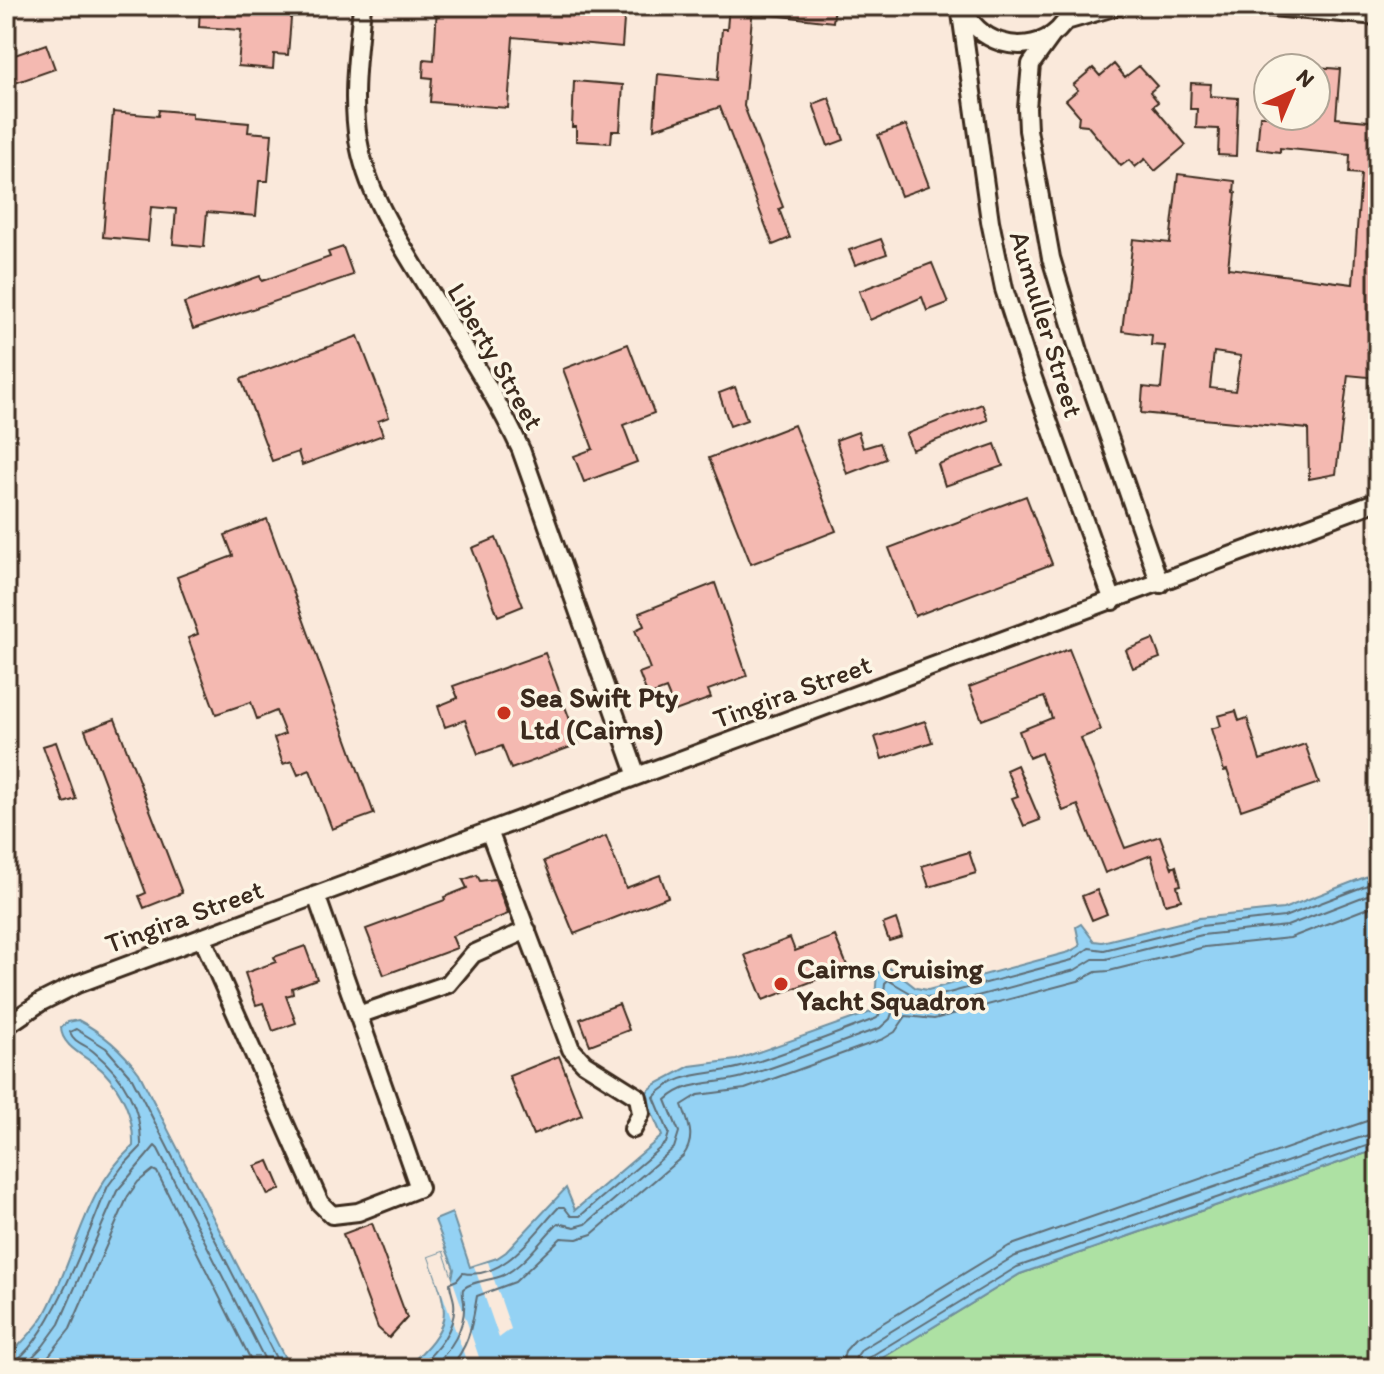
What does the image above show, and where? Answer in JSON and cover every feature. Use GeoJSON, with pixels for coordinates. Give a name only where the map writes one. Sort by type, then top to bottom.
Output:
{"type":"FeatureCollection","features":[{"type":"Feature","properties":{"kind":"street","name":"Liberty Street"},"geometry":{"type":"LineString","coordinates":[[362,6],[355,105],[358,141],[369,179],[400,243],[501,409],[521,450],[637,776]]}},
{"type":"Feature","properties":{"kind":"street"},"geometry":{"type":"LineString","coordinates":[[961,6],[978,30],[995,41],[1015,45],[1034,43],[1052,35]]}},
{"type":"Feature","properties":{"kind":"street","name":"Aumuller Street"},"geometry":{"type":"LineString","coordinates":[[961,6],[992,233],[1004,289],[1113,601]]}},
{"type":"Feature","properties":{"kind":"street"},"geometry":{"type":"LineString","coordinates":[[1070,14],[1117,6]]}},
{"type":"Feature","properties":{"kind":"street"},"geometry":{"type":"LineString","coordinates":[[1257,6],[1378,16]]}},
{"type":"Feature","properties":{"kind":"street","name":"Aumuller Street"},"geometry":{"type":"LineString","coordinates":[[1070,14],[1031,64],[1028,130],[1051,258],[1079,351],[1160,584]]}},
{"type":"Feature","properties":{"kind":"street","name":"Tingira Street"},"geometry":{"type":"LineString","coordinates":[[6,1026],[41,1002],[77,984],[1378,501]]}},
{"type":"Feature","properties":{"kind":"street"},"geometry":{"type":"LineString","coordinates":[[489,831],[571,1049],[584,1063],[638,1097],[641,1113],[633,1129]]}},
{"type":"Feature","properties":{"kind":"street"},"geometry":{"type":"LineString","coordinates":[[202,937],[320,1203],[326,1212],[337,1216],[358,1212],[419,1188],[316,895]]}},
{"type":"Feature","properties":{"kind":"street"},"geometry":{"type":"LineString","coordinates":[[358,1015],[448,984],[473,954],[527,930]]}},
{"type":"Feature","properties":{"kind":"green space"},"geometry":{"type":"Polygon","coordinates":[[[1378,1149],[1378,1368],[866,1368],[1020,1274],[1378,1149]]]}},
{"type":"Feature","properties":{"kind":"water"},"geometry":{"type":"Polygon","coordinates":[[[1378,872],[1378,1149],[1020,1274],[866,1368],[406,1368],[433,1340],[443,1318],[444,1306],[429,1257],[443,1252],[452,1278],[454,1269],[435,1220],[452,1213],[470,1267],[497,1258],[566,1188],[575,1210],[662,1136],[644,1094],[690,1066],[736,1060],[874,1011],[877,973],[890,968],[916,988],[928,990],[1069,952],[1080,946],[1076,927],[1081,924],[1094,941],[1102,942],[1199,918],[1283,909],[1378,872]]]}},
{"type":"Feature","properties":{"kind":"water"},"geometry":{"type":"Polygon","coordinates":[[[78,1020],[112,1043],[139,1073],[290,1368],[6,1368],[6,1360],[43,1317],[102,1184],[133,1146],[129,1116],[116,1088],[103,1071],[71,1046],[62,1034],[61,1027],[78,1020]]]}},
{"type":"Feature","properties":{"kind":"pier"},"geometry":{"type":"Polygon","coordinates":[[[443,1252],[479,1357],[467,1368],[455,1368],[465,1357],[429,1257],[443,1252]]]}},
{"type":"Feature","properties":{"kind":"pier"},"geometry":{"type":"Polygon","coordinates":[[[488,1262],[511,1329],[499,1338],[474,1266],[488,1262]]]}},
{"type":"Feature","properties":{"kind":"building"},"geometry":{"type":"Polygon","coordinates":[[[200,6],[292,6],[288,55],[274,54],[273,69],[238,66],[241,30],[199,27],[200,6]]]}},
{"type":"Feature","properties":{"kind":"building"},"geometry":{"type":"Polygon","coordinates":[[[437,6],[625,6],[622,47],[513,37],[508,108],[430,102],[432,78],[423,77],[424,59],[434,60],[437,6]]]}},
{"type":"Feature","properties":{"kind":"building"},"geometry":{"type":"Polygon","coordinates":[[[729,6],[753,6],[744,106],[783,207],[779,209],[790,238],[773,245],[720,107],[654,129],[658,74],[718,80],[722,29],[727,29],[729,6]]]}},
{"type":"Feature","properties":{"kind":"building"},"geometry":{"type":"Polygon","coordinates":[[[764,6],[835,6],[833,22],[764,14],[764,6]]]}},
{"type":"Feature","properties":{"kind":"building"},"geometry":{"type":"Polygon","coordinates":[[[46,44],[55,69],[15,83],[6,58],[46,44]]]}},
{"type":"Feature","properties":{"kind":"building"},"geometry":{"type":"Polygon","coordinates":[[[1114,64],[1125,77],[1139,66],[1157,86],[1150,92],[1158,102],[1153,106],[1186,145],[1155,171],[1145,159],[1135,167],[1129,160],[1121,166],[1087,125],[1078,124],[1079,115],[1066,100],[1078,90],[1073,85],[1093,68],[1100,76],[1114,64]]]}},
{"type":"Feature","properties":{"kind":"building"},"geometry":{"type":"Polygon","coordinates":[[[1332,68],[1340,69],[1336,118],[1378,122],[1378,378],[1348,375],[1336,474],[1309,479],[1308,429],[1141,413],[1143,387],[1161,389],[1165,346],[1151,345],[1152,335],[1122,331],[1133,239],[1170,243],[1178,174],[1235,181],[1228,268],[1353,284],[1361,174],[1349,173],[1350,155],[1280,148],[1280,152],[1257,149],[1259,132],[1332,132],[1332,68]],[[1214,352],[1210,388],[1235,391],[1241,356],[1214,352]]]}},
{"type":"Feature","properties":{"kind":"building"},"geometry":{"type":"Polygon","coordinates":[[[574,81],[623,85],[620,131],[612,131],[611,143],[576,141],[576,127],[572,127],[574,81]]]}},
{"type":"Feature","properties":{"kind":"building"},"geometry":{"type":"Polygon","coordinates":[[[1191,83],[1211,84],[1210,96],[1238,98],[1236,156],[1218,155],[1219,129],[1196,128],[1197,109],[1190,109],[1191,83]]]}},
{"type":"Feature","properties":{"kind":"building"},"geometry":{"type":"Polygon","coordinates":[[[829,98],[844,140],[828,146],[813,104],[829,98]]]}},
{"type":"Feature","properties":{"kind":"building"},"geometry":{"type":"Polygon","coordinates":[[[159,110],[192,113],[192,118],[249,123],[248,132],[272,134],[268,181],[259,181],[256,216],[207,212],[204,247],[173,244],[176,209],[151,207],[148,241],[103,237],[113,112],[158,116],[159,110]]]}},
{"type":"Feature","properties":{"kind":"building"},"geometry":{"type":"Polygon","coordinates":[[[906,125],[929,186],[901,196],[878,135],[906,125]]]}},
{"type":"Feature","properties":{"kind":"building"},"geometry":{"type":"Polygon","coordinates":[[[881,239],[887,254],[855,265],[849,250],[881,239]]]}},
{"type":"Feature","properties":{"kind":"building"},"geometry":{"type":"Polygon","coordinates":[[[343,247],[353,275],[193,329],[184,303],[260,276],[262,281],[330,257],[328,252],[343,247]]]}},
{"type":"Feature","properties":{"kind":"building"},"geometry":{"type":"Polygon","coordinates":[[[932,263],[948,303],[927,311],[922,297],[870,320],[859,291],[932,263]]]}},
{"type":"Feature","properties":{"kind":"building"},"geometry":{"type":"Polygon","coordinates":[[[358,336],[389,417],[378,421],[383,435],[302,465],[298,452],[272,461],[241,379],[358,336]]]}},
{"type":"Feature","properties":{"kind":"building"},"geometry":{"type":"Polygon","coordinates":[[[628,344],[654,413],[623,425],[637,462],[584,482],[574,456],[593,449],[563,369],[628,344]]]}},
{"type":"Feature","properties":{"kind":"building"},"geometry":{"type":"Polygon","coordinates":[[[735,387],[747,420],[730,426],[719,393],[735,387]]]}},
{"type":"Feature","properties":{"kind":"building"},"geometry":{"type":"Polygon","coordinates":[[[982,404],[988,420],[912,450],[906,434],[982,404]]]}},
{"type":"Feature","properties":{"kind":"building"},"geometry":{"type":"Polygon","coordinates":[[[794,425],[836,531],[751,564],[709,458],[794,425]]]}},
{"type":"Feature","properties":{"kind":"building"},"geometry":{"type":"Polygon","coordinates":[[[858,432],[863,448],[880,443],[886,459],[847,474],[836,440],[858,432]]]}},
{"type":"Feature","properties":{"kind":"building"},"geometry":{"type":"Polygon","coordinates":[[[995,444],[1003,466],[945,486],[938,464],[995,444]]]}},
{"type":"Feature","properties":{"kind":"building"},"geometry":{"type":"Polygon","coordinates":[[[1026,496],[1052,564],[915,616],[889,548],[1026,496]]]}},
{"type":"Feature","properties":{"kind":"building"},"geometry":{"type":"Polygon","coordinates":[[[267,519],[374,814],[332,829],[310,770],[298,775],[292,761],[283,764],[274,738],[285,734],[276,711],[257,719],[251,702],[216,714],[188,638],[198,634],[177,577],[233,556],[225,535],[267,519]]]}},
{"type":"Feature","properties":{"kind":"building"},"geometry":{"type":"Polygon","coordinates":[[[496,538],[523,606],[498,616],[472,548],[496,538]]]}},
{"type":"Feature","properties":{"kind":"building"},"geometry":{"type":"Polygon","coordinates":[[[715,583],[747,676],[708,690],[711,698],[675,711],[666,689],[648,696],[639,673],[650,669],[635,630],[644,626],[639,613],[715,583]]]}},
{"type":"Feature","properties":{"kind":"building"},"geometry":{"type":"Polygon","coordinates":[[[1153,639],[1160,658],[1133,668],[1126,650],[1153,639]]]}},
{"type":"Feature","properties":{"kind":"building"},"geometry":{"type":"Polygon","coordinates":[[[1069,649],[1101,730],[1081,738],[1125,848],[1160,836],[1172,868],[1176,866],[1181,900],[1165,904],[1151,855],[1105,873],[1078,805],[1063,811],[1041,753],[1029,758],[1019,731],[1052,718],[1044,697],[982,720],[969,687],[1069,649]]]}},
{"type":"Feature","properties":{"kind":"building","name":"Sea Swift Pty Ltd (Cairns)"},"geometry":{"type":"Polygon","coordinates":[[[545,653],[579,744],[511,769],[502,746],[478,754],[465,720],[445,727],[438,706],[458,698],[453,686],[545,653]]]}},
{"type":"Feature","properties":{"kind":"building"},"geometry":{"type":"Polygon","coordinates":[[[1236,711],[1239,721],[1247,718],[1260,760],[1305,744],[1319,783],[1241,810],[1211,729],[1221,726],[1218,716],[1236,711]]]}},
{"type":"Feature","properties":{"kind":"building"},"geometry":{"type":"Polygon","coordinates":[[[115,719],[182,893],[144,908],[139,896],[146,893],[85,730],[115,719]]]}},
{"type":"Feature","properties":{"kind":"building"},"geometry":{"type":"Polygon","coordinates":[[[925,721],[932,742],[882,759],[875,737],[925,721]]]}},
{"type":"Feature","properties":{"kind":"building"},"geometry":{"type":"Polygon","coordinates":[[[56,742],[76,799],[64,803],[43,746],[56,742]]]}},
{"type":"Feature","properties":{"kind":"building"},"geometry":{"type":"Polygon","coordinates":[[[1017,765],[1040,820],[1024,826],[1012,798],[1018,796],[1006,770],[1017,765]]]}},
{"type":"Feature","properties":{"kind":"building"},"geometry":{"type":"Polygon","coordinates":[[[606,836],[626,888],[660,875],[668,897],[574,934],[544,861],[606,836]]]}},
{"type":"Feature","properties":{"kind":"building"},"geometry":{"type":"Polygon","coordinates":[[[969,852],[976,873],[929,887],[922,866],[969,852]]]}},
{"type":"Feature","properties":{"kind":"building"},"geometry":{"type":"Polygon","coordinates":[[[477,875],[480,881],[495,879],[508,914],[452,936],[457,948],[384,975],[366,929],[445,900],[444,897],[467,888],[463,880],[477,875]]]}},
{"type":"Feature","properties":{"kind":"building"},"geometry":{"type":"Polygon","coordinates":[[[1097,890],[1107,914],[1092,920],[1082,896],[1097,890]]]}},
{"type":"Feature","properties":{"kind":"building"},"geometry":{"type":"Polygon","coordinates":[[[896,919],[902,937],[889,941],[883,924],[896,919]]]}},
{"type":"Feature","properties":{"kind":"building","name":"Cairns Cruising Yacht Squadron"},"geometry":{"type":"Polygon","coordinates":[[[835,936],[848,968],[763,1000],[745,955],[790,938],[795,951],[835,936]]]}},
{"type":"Feature","properties":{"kind":"building"},"geometry":{"type":"Polygon","coordinates":[[[305,946],[317,979],[292,988],[293,994],[286,996],[296,1023],[273,1031],[263,1003],[256,1005],[245,973],[276,962],[274,957],[305,946]]]}},
{"type":"Feature","properties":{"kind":"building"},"geometry":{"type":"Polygon","coordinates":[[[619,1004],[629,1030],[590,1045],[580,1019],[619,1004]]]}},
{"type":"Feature","properties":{"kind":"building"},"geometry":{"type":"Polygon","coordinates":[[[559,1056],[582,1115],[533,1135],[509,1076],[559,1056]]]}},
{"type":"Feature","properties":{"kind":"building"},"geometry":{"type":"Polygon","coordinates":[[[269,1161],[281,1189],[268,1195],[255,1166],[269,1161]]]}},
{"type":"Feature","properties":{"kind":"building"},"geometry":{"type":"Polygon","coordinates":[[[372,1223],[407,1318],[389,1338],[378,1328],[343,1234],[372,1223]]]}},
{"type":"Feature","properties":{"kind":"place","name":"Sea Swift Pty Ltd (Cairns)"},"geometry":{"type":"Point","coordinates":[504,713]}},
{"type":"Feature","properties":{"kind":"place","name":"Cairns Cruising Yacht Squadron"},"geometry":{"type":"Point","coordinates":[781,984]}}]}
